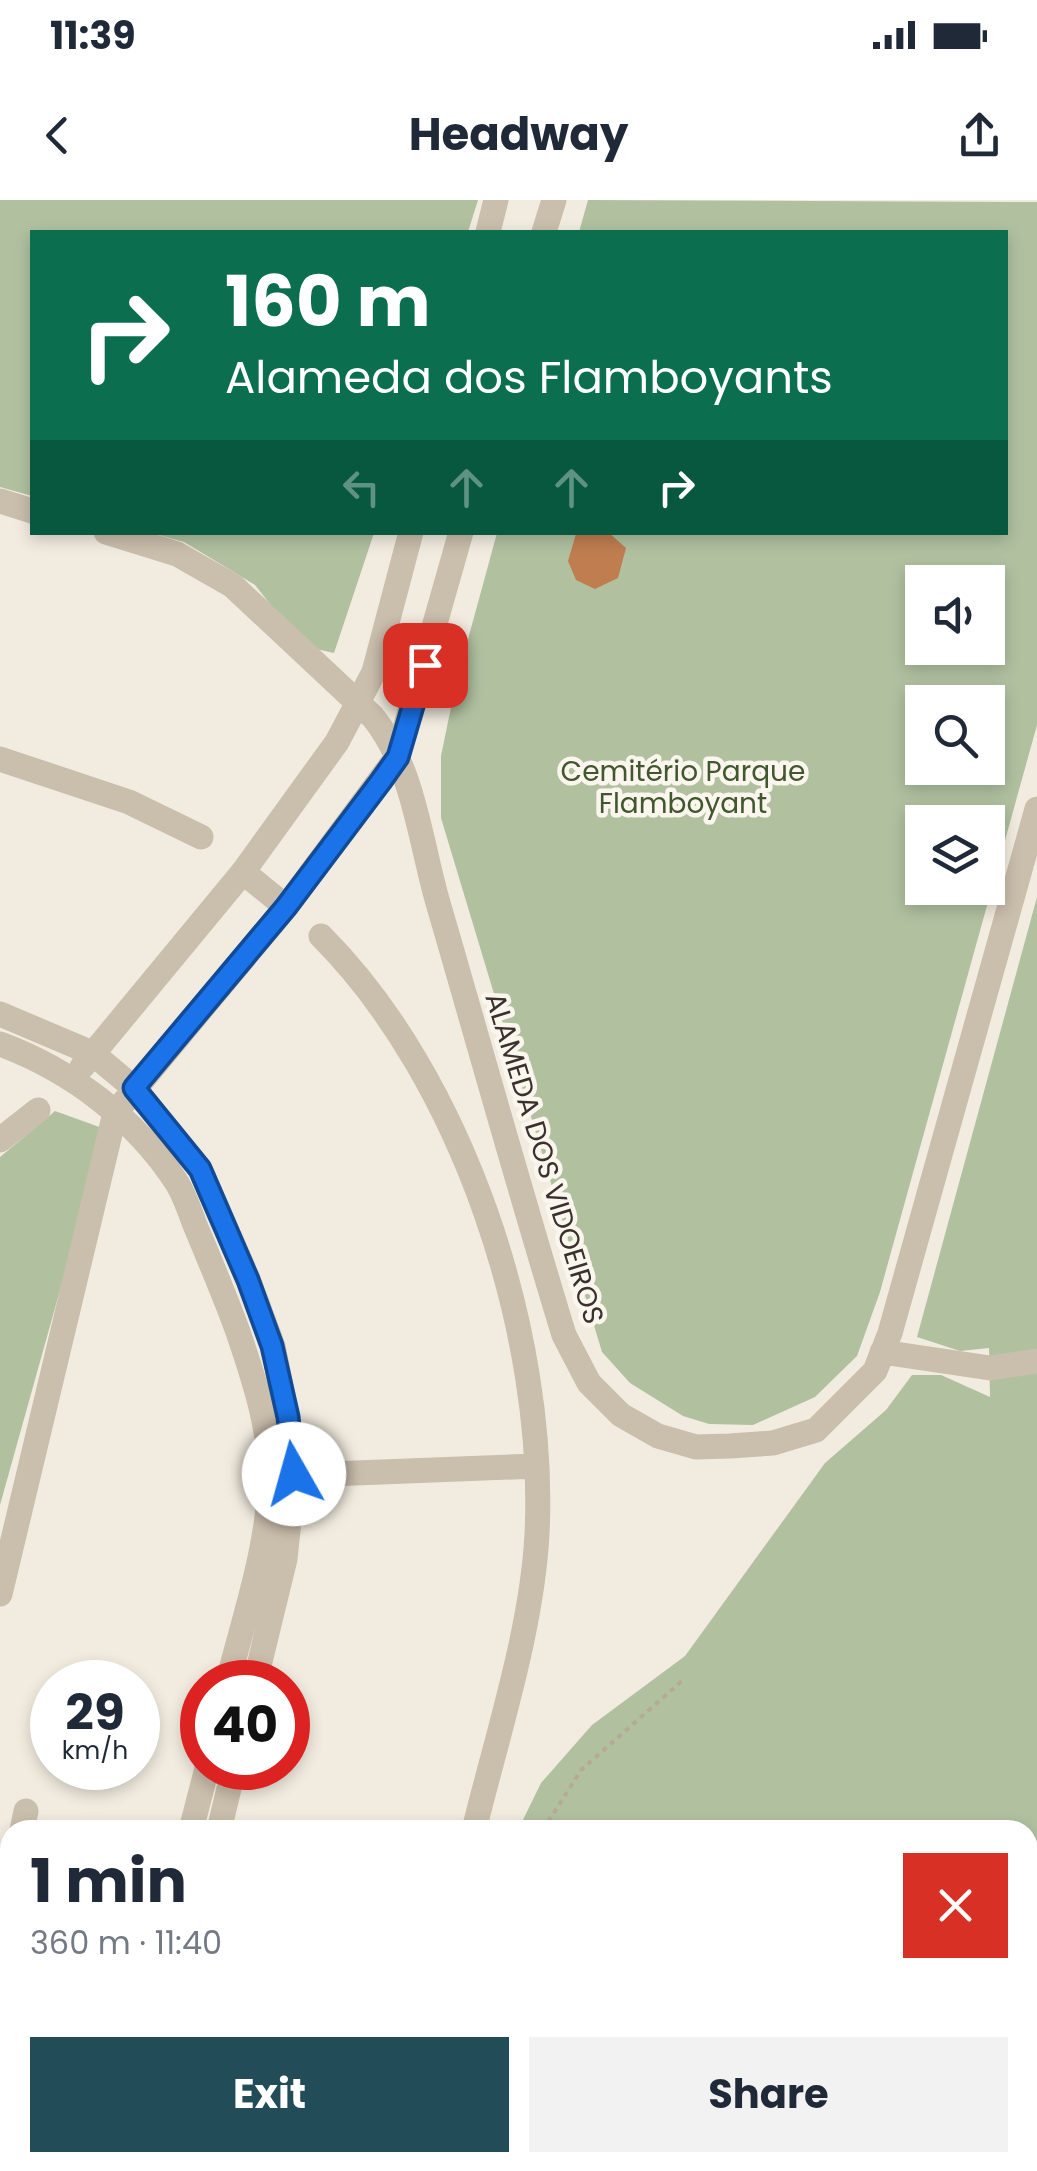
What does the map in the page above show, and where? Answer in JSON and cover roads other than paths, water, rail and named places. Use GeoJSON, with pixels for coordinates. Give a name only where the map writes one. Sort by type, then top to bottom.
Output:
{"type":"FeatureCollection","features":[{"type":"Feature","properties":{"kind":"street"},"geometry":{"type":"LineString","coordinates":[[488,230],[496,200]]}},
{"type":"Feature","properties":{"kind":"street"},"geometry":{"type":"LineString","coordinates":[[545,230],[554,200]]}},
{"type":"Feature","properties":{"kind":"street"},"geometry":{"type":"LineString","coordinates":[[0,501],[30,510]]}},
{"type":"Feature","properties":{"kind":"street"},"geometry":{"type":"LineString","coordinates":[[116,535],[177,554],[232,586],[386,733],[398,757]]}},
{"type":"Feature","properties":{"kind":"street"},"geometry":{"type":"LineString","coordinates":[[74,1079],[242,872],[337,742],[374,672],[410,535]]}},
{"type":"Feature","properties":{"kind":"street"},"geometry":{"type":"LineString","coordinates":[[0,1594],[116,1113],[286,907],[398,757],[460,535]]}},
{"type":"Feature","properties":{"kind":"street","name":"ALAMEDA DOS VIDOEIROS"},"geometry":{"type":"LineString","coordinates":[[398,757],[564,1336],[589,1383],[621,1415],[658,1436],[696,1446],[773,1443],[816,1430],[875,1371],[1037,809]]}},
{"type":"Feature","properties":{"kind":"street"},"geometry":{"type":"LineString","coordinates":[[0,759],[128,802],[201,838]]}},
{"type":"Feature","properties":{"kind":"street"},"geometry":{"type":"LineString","coordinates":[[242,872],[286,907]]}},
{"type":"Feature","properties":{"kind":"street"},"geometry":{"type":"LineString","coordinates":[[320,936],[350,965],[401,1032],[458,1140],[487,1218],[531,1398],[538,1466],[537,1535],[530,1600],[476,1820]]}},
{"type":"Feature","properties":{"kind":"street"},"geometry":{"type":"LineString","coordinates":[[0,1014],[92,1053],[134,1088],[200,1169],[248,1280],[272,1346],[288,1417],[294,1474],[285,1559],[261,1660]]}},
{"type":"Feature","properties":{"kind":"street"},"geometry":{"type":"LineString","coordinates":[[0,1044],[74,1079],[116,1113],[178,1185],[229,1306],[258,1390],[270,1478],[263,1539],[233,1660]]}},
{"type":"Feature","properties":{"kind":"street"},"geometry":{"type":"LineString","coordinates":[[0,1140],[38,1110]]}},
{"type":"Feature","properties":{"kind":"street"},"geometry":{"type":"LineString","coordinates":[[882,1352],[990,1368],[1037,1361]]}},
{"type":"Feature","properties":{"kind":"street"},"geometry":{"type":"LineString","coordinates":[[330,1474],[538,1466]]}},
{"type":"Feature","properties":{"kind":"street"},"geometry":{"type":"LineString","coordinates":[[194,1820],[201,1790]]}},
{"type":"Feature","properties":{"kind":"street"},"geometry":{"type":"LineString","coordinates":[[221,1820],[229,1790]]}},
{"type":"Feature","properties":{"kind":"park label","name":"Cemitério Parque Flamboyant"},"geometry":{"type":"Point","coordinates":[683,787]}}]}
